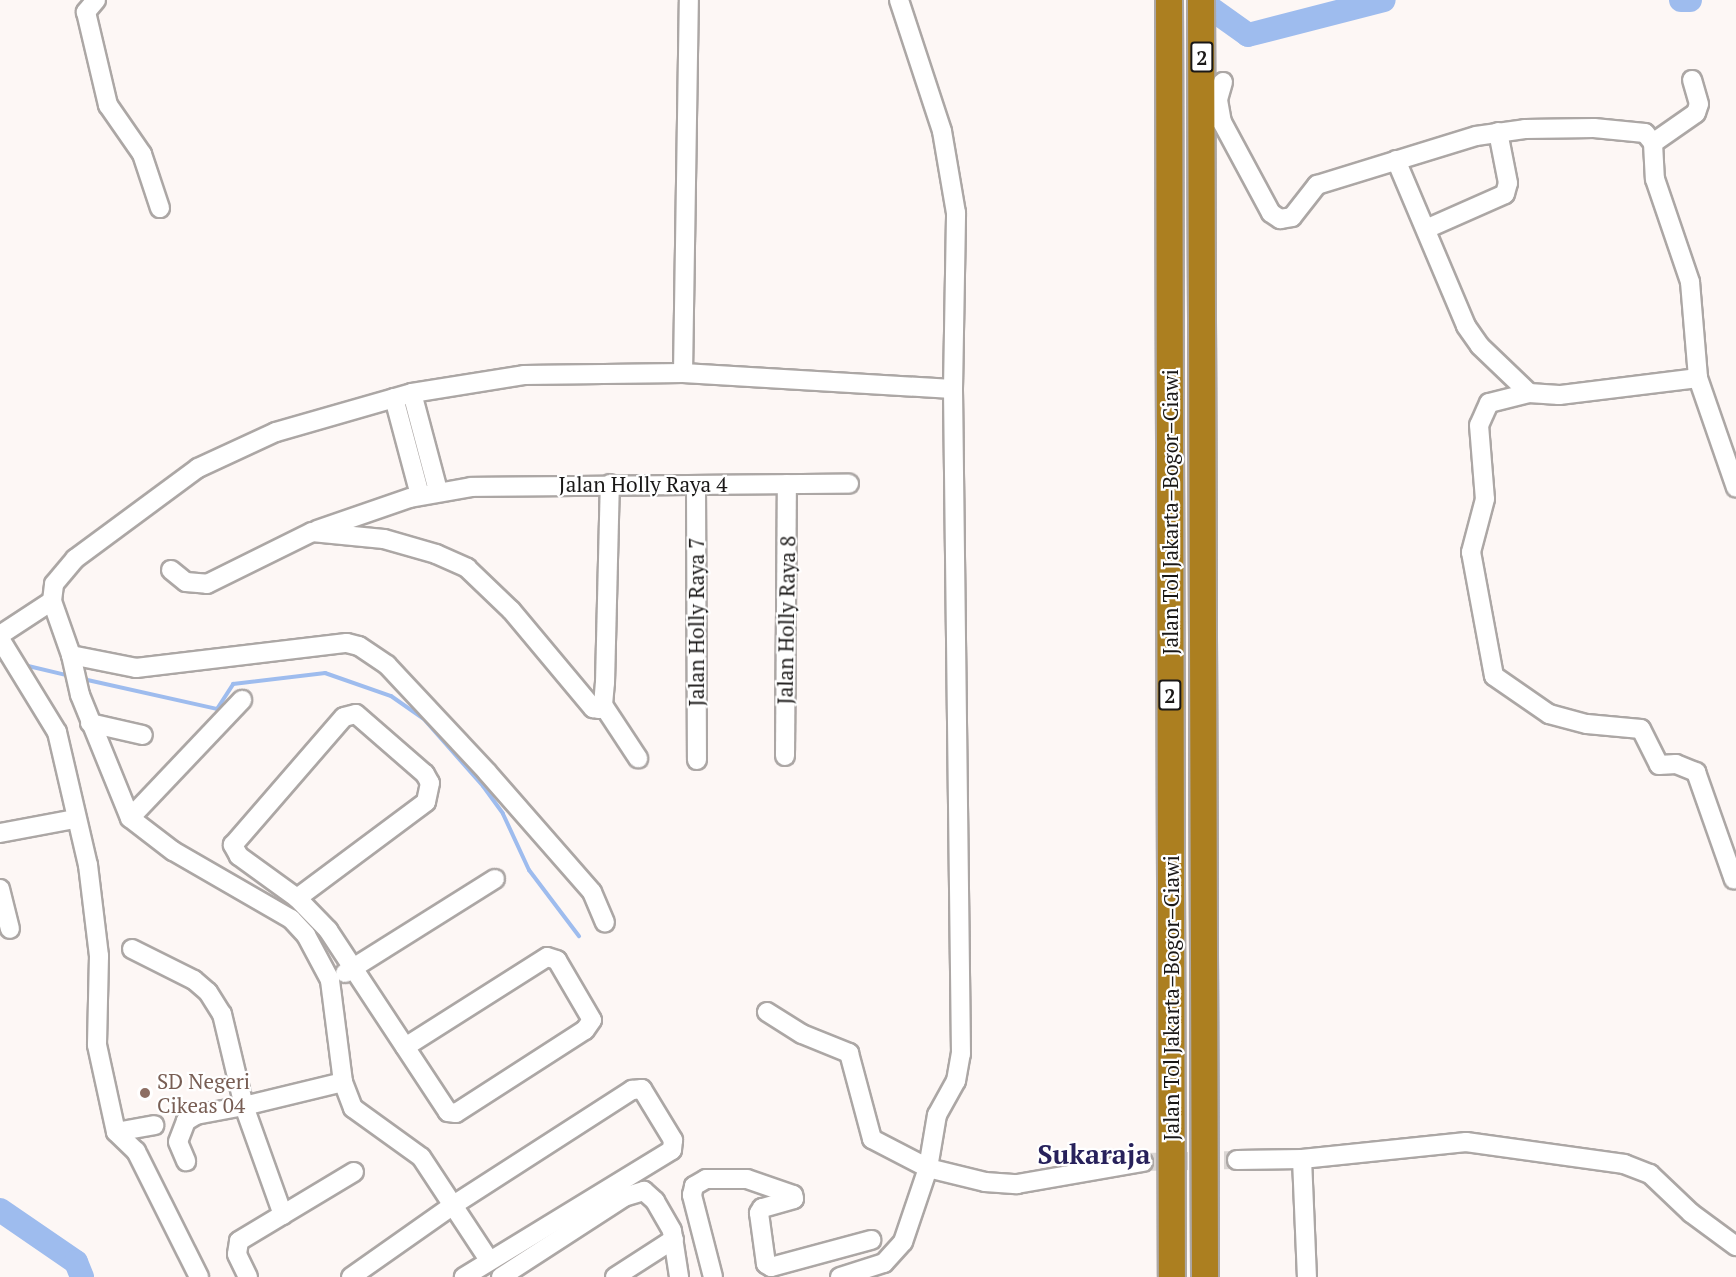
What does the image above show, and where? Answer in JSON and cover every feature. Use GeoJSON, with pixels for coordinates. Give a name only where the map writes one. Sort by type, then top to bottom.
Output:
{"type":"FeatureCollection","features":[{"type":"Feature","properties":{"kind":"highway","name":"Jalan Tol Jakarta–Bogor–Ciawi"},"geometry":{"type":"LineString","coordinates":[[1169,0],[1172,1277]]}},
{"type":"Feature","properties":{"kind":"highway","name":"Jalan Tol Jakarta–Bogor–Ciawi"},"geometry":{"type":"LineString","coordinates":[[1202,0],[1205,1277]]}},
{"type":"Feature","properties":{"kind":"street"},"geometry":{"type":"LineString","coordinates":[[96,0],[86,12],[108,105],[142,154],[160,208]]}},
{"type":"Feature","properties":{"kind":"street"},"geometry":{"type":"LineString","coordinates":[[683,373],[689,0]]}},
{"type":"Feature","properties":{"kind":"street"},"geometry":{"type":"LineString","coordinates":[[840,1277],[872,1269],[895,1255],[903,1242],[928,1168],[937,1115],[956,1081],[961,1054],[953,389],[956,213],[942,130],[899,0]]}},
{"type":"Feature","properties":{"kind":"street"},"geometry":{"type":"LineString","coordinates":[[1653,143],[1696,113],[1699,104],[1692,80]]}},
{"type":"Feature","properties":{"kind":"street"},"geometry":{"type":"LineString","coordinates":[[1223,82],[1218,100],[1222,122],[1271,213],[1280,219],[1292,217],[1317,185],[1498,132],[1626,129],[1645,133],[1653,143],[1655,179],[1690,282],[1698,378],[1726,449],[1736,488]]}},
{"type":"Feature","properties":{"kind":"street"},"geometry":{"type":"LineString","coordinates":[[1425,229],[1505,194],[1508,183],[1498,132]]}},
{"type":"Feature","properties":{"kind":"street"},"geometry":{"type":"LineString","coordinates":[[1396,160],[1466,326],[1480,346],[1529,393]]}},
{"type":"Feature","properties":{"kind":"street"},"geometry":{"type":"LineString","coordinates":[[489,1260],[456,1204],[421,1157],[352,1108],[343,1082],[330,980],[306,935],[291,919],[173,851],[130,818],[80,695],[52,601],[54,584],[75,559],[198,468],[276,432],[403,396],[524,375],[683,373],[953,389]]}},
{"type":"Feature","properties":{"kind":"street"},"geometry":{"type":"LineString","coordinates":[[1698,378],[1559,395],[1529,393],[1489,403],[1479,425],[1485,499],[1471,552],[1494,676],[1549,714],[1587,724],[1641,729],[1659,765],[1676,764],[1696,772],[1734,880]]}},
{"type":"Feature","properties":{"kind":"street"},"geometry":{"type":"LineString","coordinates":[[403,396],[429,493]]}},
{"type":"Feature","properties":{"kind":"street","name":"Jalan Holly Raya 4"},"geometry":{"type":"LineString","coordinates":[[171,570],[186,582],[207,584],[312,532],[429,493],[507,484],[849,484]]}},
{"type":"Feature","properties":{"kind":"street"},"geometry":{"type":"LineString","coordinates":[[610,484],[603,705],[638,758]]}},
{"type":"Feature","properties":{"kind":"street","name":"Jalan Holly Raya 8"},"geometry":{"type":"LineString","coordinates":[[785,756],[788,484]]}},
{"type":"Feature","properties":{"kind":"street","name":"Jalan Holly Raya 7"},"geometry":{"type":"LineString","coordinates":[[696,485],[697,760]]}},
{"type":"Feature","properties":{"kind":"street"},"geometry":{"type":"LineString","coordinates":[[312,532],[384,539],[436,554],[466,568],[511,610],[593,708],[599,709],[603,705]]}},
{"type":"Feature","properties":{"kind":"street"},"geometry":{"type":"LineString","coordinates":[[52,601],[2,640],[21,668],[57,732],[75,819],[88,865],[99,956],[97,1045],[116,1132],[136,1152],[199,1277]]}},
{"type":"Feature","properties":{"kind":"street"},"geometry":{"type":"LineString","coordinates":[[71,662],[136,668],[347,644],[358,646],[387,665],[487,772],[592,892],[605,922]]}},
{"type":"Feature","properties":{"kind":"street"},"geometry":{"type":"LineString","coordinates":[[130,818],[242,699]]}},
{"type":"Feature","properties":{"kind":"street"},"geometry":{"type":"LineString","coordinates":[[297,898],[426,802],[430,783],[425,774],[356,714],[344,717],[233,845],[239,856],[297,898],[328,930],[354,969],[405,1047],[448,1112],[456,1113],[585,1030],[592,1024],[592,1017],[557,960],[547,957],[405,1047]]}},
{"type":"Feature","properties":{"kind":"street"},"geometry":{"type":"LineString","coordinates":[[90,723],[142,735]]}},
{"type":"Feature","properties":{"kind":"street"},"geometry":{"type":"LineString","coordinates":[[0,833],[75,819]]}},
{"type":"Feature","properties":{"kind":"street"},"geometry":{"type":"LineString","coordinates":[[330,980],[354,969],[495,879]]}},
{"type":"Feature","properties":{"kind":"street"},"geometry":{"type":"LineString","coordinates":[[0,889],[10,929]]}},
{"type":"Feature","properties":{"kind":"street"},"geometry":{"type":"LineString","coordinates":[[132,949],[194,980],[216,1001],[222,1014],[244,1106],[283,1215]]}},
{"type":"Feature","properties":{"kind":"street"},"geometry":{"type":"LineString","coordinates":[[767,1012],[802,1034],[849,1053],[854,1058],[872,1139],[928,1168],[985,1182],[1017,1184],[1143,1162]]}},
{"type":"Feature","properties":{"kind":"street"},"geometry":{"type":"LineString","coordinates":[[186,1161],[178,1142],[186,1121],[196,1115],[343,1082]]}},
{"type":"Feature","properties":{"kind":"street"},"geometry":{"type":"LineString","coordinates":[[351,1277],[456,1204],[636,1088],[642,1089],[673,1140],[674,1146],[666,1154],[464,1277]]}},
{"type":"Feature","properties":{"kind":"street"},"geometry":{"type":"LineString","coordinates":[[116,1132],[154,1125]]}},
{"type":"Feature","properties":{"kind":"street"},"geometry":{"type":"LineString","coordinates":[[1237,1160],[1302,1159],[1466,1142],[1624,1164],[1650,1174],[1691,1213],[1736,1246]]}},
{"type":"Feature","properties":{"kind":"street"},"geometry":{"type":"LineString","coordinates":[[1302,1159],[1307,1277]]}},
{"type":"Feature","properties":{"kind":"street"},"geometry":{"type":"LineString","coordinates":[[248,1277],[236,1246],[354,1172]]}},
{"type":"Feature","properties":{"kind":"street"},"geometry":{"type":"LineString","coordinates":[[713,1277],[692,1195],[699,1181],[747,1179],[793,1195],[794,1200],[762,1208]]}},
{"type":"Feature","properties":{"kind":"street"},"geometry":{"type":"LineString","coordinates":[[747,1179],[762,1208],[758,1220],[766,1264],[771,1267],[871,1240]]}},
{"type":"Feature","properties":{"kind":"street"},"geometry":{"type":"LineString","coordinates":[[501,1277],[636,1191],[649,1194],[666,1218],[674,1239],[679,1277]]}},
{"type":"Feature","properties":{"kind":"street"},"geometry":{"type":"LineString","coordinates":[[666,1218],[697,1216]]}},
{"type":"Feature","properties":{"kind":"street"},"geometry":{"type":"LineString","coordinates":[[615,1277],[674,1239]]}},
{"type":"Feature","properties":{"kind":"waterway"},"geometry":{"type":"LineString","coordinates":[[1199,0],[1248,35],[1384,0]]}},
{"type":"Feature","properties":{"kind":"waterway"},"geometry":{"type":"LineString","coordinates":[[1681,0],[1690,0]]}},
{"type":"Feature","properties":{"kind":"waterway"},"geometry":{"type":"LineString","coordinates":[[24,665],[70,676]]}},
{"type":"Feature","properties":{"kind":"waterway"},"geometry":{"type":"LineString","coordinates":[[83,679],[217,709],[233,684],[325,673],[391,696],[423,718],[483,786],[503,814],[529,870],[579,936]]}},
{"type":"Feature","properties":{"kind":"waterway"},"geometry":{"type":"LineString","coordinates":[[0,1210],[76,1262],[82,1277]]}},
{"type":"Feature","properties":{"kind":"tunnel"},"geometry":{"type":"LineString","coordinates":[[1143,1162],[1237,1160]]}},
{"type":"Feature","properties":{"kind":"place","name":"SD Negeri Cikeas 04"},"geometry":{"type":"Point","coordinates":[145,1093]}},
{"type":"Feature","properties":{"kind":"district","name":"Sukaraja"},"geometry":{"type":"Point","coordinates":[1094,1155]}}]}
